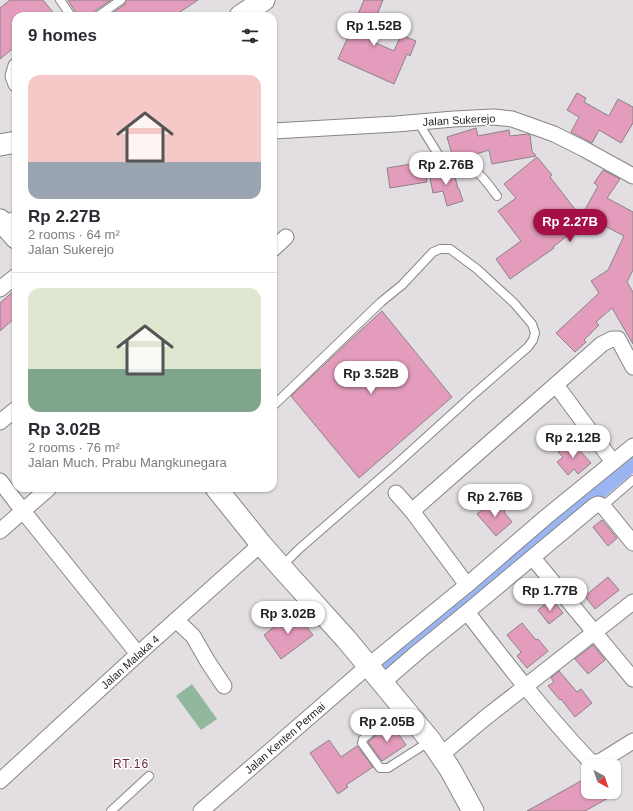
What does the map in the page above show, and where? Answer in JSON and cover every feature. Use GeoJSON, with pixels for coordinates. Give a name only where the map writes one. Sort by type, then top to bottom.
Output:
{"type":"FeatureCollection","features":[{"type":"Feature","properties":{"kind":"main road"},"geometry":{"type":"LineString","coordinates":[[0,145],[12,143]]}},
{"type":"Feature","properties":{"kind":"main road"},"geometry":{"type":"LineString","coordinates":[[6,219],[12,230]]}},
{"type":"Feature","properties":{"kind":"main road"},"geometry":{"type":"LineString","coordinates":[[219,492],[280,567],[346,639],[436,748],[450,768],[473,811]]}},
{"type":"Feature","properties":{"kind":"street","name":"Jalan Sukerejo"},"geometry":{"type":"LineString","coordinates":[[277,131],[494,117],[512,119],[554,134],[633,176]]}},
{"type":"Feature","properties":{"kind":"street"},"geometry":{"type":"LineString","coordinates":[[277,245],[286,237]]}},
{"type":"Feature","properties":{"kind":"street"},"geometry":{"type":"LineString","coordinates":[[0,289],[12,279]]}},
{"type":"Feature","properties":{"kind":"street"},"geometry":{"type":"LineString","coordinates":[[412,512],[602,344],[612,338],[618,340],[633,367]]}},
{"type":"Feature","properties":{"kind":"street"},"geometry":{"type":"LineString","coordinates":[[556,385],[613,462]]}},
{"type":"Feature","properties":{"kind":"street"},"geometry":{"type":"LineString","coordinates":[[0,422],[12,412]]}},
{"type":"Feature","properties":{"kind":"street","name":"Jalan Kenten Permai"},"geometry":{"type":"LineString","coordinates":[[201,811],[368,666],[633,446]]}},
{"type":"Feature","properties":{"kind":"street"},"geometry":{"type":"LineString","coordinates":[[0,481],[138,654]]}},
{"type":"Feature","properties":{"kind":"street"},"geometry":{"type":"LineString","coordinates":[[0,531],[44,492]]}},
{"type":"Feature","properties":{"kind":"street"},"geometry":{"type":"LineString","coordinates":[[396,493],[467,584]]}},
{"type":"Feature","properties":{"kind":"street"},"geometry":{"type":"LineString","coordinates":[[382,683],[594,506],[598,504],[603,506],[633,544]]}},
{"type":"Feature","properties":{"kind":"street","name":"Jalan Malaka 4"},"geometry":{"type":"LineString","coordinates":[[0,781],[138,654],[261,544]]}},
{"type":"Feature","properties":{"kind":"street"},"geometry":{"type":"LineString","coordinates":[[533,558],[633,679]]}},
{"type":"Feature","properties":{"kind":"street"},"geometry":{"type":"LineString","coordinates":[[436,748],[485,718],[633,602]]}},
{"type":"Feature","properties":{"kind":"street"},"geometry":{"type":"LineString","coordinates":[[467,612],[525,687],[563,732],[591,762],[601,761],[633,741]]}},
{"type":"Feature","properties":{"kind":"street"},"geometry":{"type":"LineString","coordinates":[[176,620],[193,636],[224,686]]}},
{"type":"Feature","properties":{"kind":"lane"},"geometry":{"type":"LineString","coordinates":[[60,0],[68,12]]}},
{"type":"Feature","properties":{"kind":"lane"},"geometry":{"type":"LineString","coordinates":[[104,12],[121,0]]}},
{"type":"Feature","properties":{"kind":"lane"},"geometry":{"type":"LineString","coordinates":[[418,122],[444,163],[449,166],[470,168],[475,170],[497,196]]}},
{"type":"Feature","properties":{"kind":"lane"},"geometry":{"type":"LineString","coordinates":[[277,402],[381,302],[402,285],[433,252],[440,249],[450,249],[477,270],[514,303],[532,324],[536,333],[528,347],[280,567]]}},
{"type":"Feature","properties":{"kind":"lane"},"geometry":{"type":"LineString","coordinates":[[603,506],[633,480]]}},
{"type":"Feature","properties":{"kind":"lane"},"geometry":{"type":"LineString","coordinates":[[402,707],[363,738],[362,743],[380,768],[388,768],[436,748]]}},
{"type":"Feature","properties":{"kind":"lane"},"geometry":{"type":"LineString","coordinates":[[111,811],[149,776]]}},
{"type":"Feature","properties":{"kind":"green space"},"geometry":{"type":"Polygon","coordinates":[[[192,684],[217,719],[201,730],[176,696],[192,684]]]}},
{"type":"Feature","properties":{"kind":"building"},"geometry":{"type":"Polygon","coordinates":[[[10,0],[43,0],[53,12],[12,12],[12,49],[0,59],[0,8],[10,0]]]}},
{"type":"Feature","properties":{"kind":"building"},"geometry":{"type":"Polygon","coordinates":[[[68,0],[111,0],[95,12],[76,12],[68,0]]]}},
{"type":"Feature","properties":{"kind":"building"},"geometry":{"type":"Polygon","coordinates":[[[126,0],[198,0],[180,12],[114,12],[124,5],[126,0]]]}},
{"type":"Feature","properties":{"kind":"building"},"geometry":{"type":"Polygon","coordinates":[[[364,0],[383,0],[367,39],[394,51],[401,35],[416,41],[410,56],[407,54],[394,84],[338,59],[364,0]]]}},
{"type":"Feature","properties":{"kind":"building"},"geometry":{"type":"Polygon","coordinates":[[[577,93],[586,98],[584,102],[609,116],[618,99],[633,107],[633,123],[621,143],[599,130],[592,143],[571,132],[579,117],[567,110],[577,93]]]}},
{"type":"Feature","properties":{"kind":"building"},"geometry":{"type":"Polygon","coordinates":[[[476,128],[478,136],[509,130],[510,136],[528,134],[530,135],[532,151],[536,156],[492,164],[489,150],[454,161],[447,137],[476,128]]]}},
{"type":"Feature","properties":{"kind":"building"},"geometry":{"type":"Polygon","coordinates":[[[537,157],[552,175],[550,177],[581,217],[598,186],[594,183],[603,170],[620,179],[607,198],[633,212],[633,270],[627,282],[633,292],[633,344],[612,308],[596,322],[599,325],[584,340],[586,342],[575,352],[556,333],[599,293],[591,281],[608,270],[624,236],[590,218],[553,247],[554,248],[510,279],[496,259],[521,241],[498,211],[516,198],[504,184],[537,157]]]}},
{"type":"Feature","properties":{"kind":"building"},"geometry":{"type":"Polygon","coordinates":[[[424,162],[427,182],[390,188],[387,168],[424,162]]]}},
{"type":"Feature","properties":{"kind":"building"},"geometry":{"type":"Polygon","coordinates":[[[445,170],[454,172],[458,189],[463,201],[447,206],[443,191],[433,193],[429,173],[445,170]]]}},
{"type":"Feature","properties":{"kind":"building"},"geometry":{"type":"Polygon","coordinates":[[[12,292],[12,320],[0,331],[0,303],[12,292]]]}},
{"type":"Feature","properties":{"kind":"building"},"geometry":{"type":"Polygon","coordinates":[[[382,311],[452,397],[359,478],[291,396],[382,311]]]}},
{"type":"Feature","properties":{"kind":"building"},"geometry":{"type":"Polygon","coordinates":[[[571,441],[591,463],[578,474],[574,469],[568,475],[557,462],[563,457],[558,452],[571,441]]]}},
{"type":"Feature","properties":{"kind":"building"},"geometry":{"type":"Polygon","coordinates":[[[497,500],[512,522],[496,536],[477,514],[497,500]]]}},
{"type":"Feature","properties":{"kind":"building"},"geometry":{"type":"Polygon","coordinates":[[[602,520],[617,538],[608,546],[593,527],[602,520]]]}},
{"type":"Feature","properties":{"kind":"building"},"geometry":{"type":"Polygon","coordinates":[[[608,577],[619,590],[595,609],[585,596],[608,577]]]}},
{"type":"Feature","properties":{"kind":"building"},"geometry":{"type":"Polygon","coordinates":[[[552,599],[563,613],[549,624],[538,610],[552,599]]]}},
{"type":"Feature","properties":{"kind":"building"},"geometry":{"type":"Polygon","coordinates":[[[294,611],[313,635],[281,659],[264,635],[294,611]]]}},
{"type":"Feature","properties":{"kind":"building"},"geometry":{"type":"Polygon","coordinates":[[[522,623],[536,640],[538,639],[548,651],[527,668],[517,656],[521,652],[507,635],[522,623]]]}},
{"type":"Feature","properties":{"kind":"building"},"geometry":{"type":"Polygon","coordinates":[[[593,645],[605,660],[588,674],[575,659],[593,645]]]}},
{"type":"Feature","properties":{"kind":"building"},"geometry":{"type":"Polygon","coordinates":[[[559,671],[577,692],[581,689],[592,703],[575,717],[561,699],[560,700],[548,686],[554,682],[551,678],[559,671]]]}},
{"type":"Feature","properties":{"kind":"building"},"geometry":{"type":"Polygon","coordinates":[[[391,723],[406,745],[382,761],[368,742],[391,723]]]}},
{"type":"Feature","properties":{"kind":"building"},"geometry":{"type":"Polygon","coordinates":[[[329,740],[341,757],[357,746],[373,767],[346,785],[348,787],[338,794],[310,753],[329,740]]]}},
{"type":"Feature","properties":{"kind":"building"},"geometry":{"type":"Polygon","coordinates":[[[581,781],[581,799],[606,799],[585,811],[527,811],[581,781]]]}},
{"type":"Feature","properties":{"kind":"waterway"},"geometry":{"type":"LineString","coordinates":[[377,674],[633,458]]}},
{"type":"Feature","properties":{"kind":"district","name":"RT.16"},"geometry":{"type":"Point","coordinates":[131,764]}}]}
